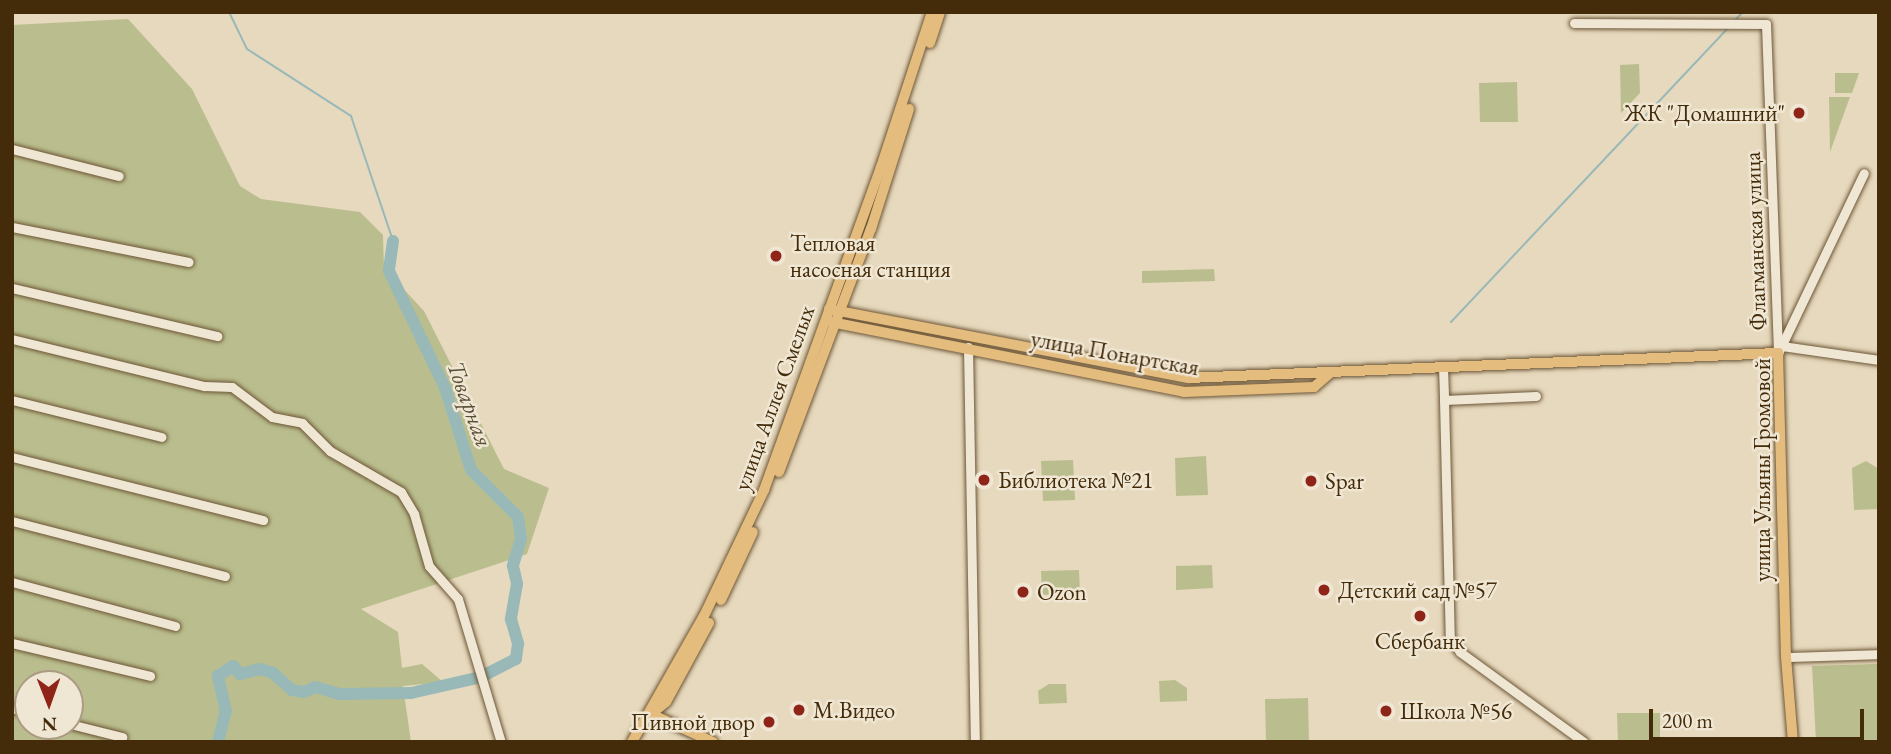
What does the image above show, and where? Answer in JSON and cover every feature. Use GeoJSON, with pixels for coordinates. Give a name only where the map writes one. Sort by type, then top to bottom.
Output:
{"type":"FeatureCollection","features":[{"type":"Feature","properties":{"kind":"main road","name":"улица Аллея Смелых"},"geometry":{"type":"LineString","coordinates":[[632,742],[650,714],[750,522],[835,310],[932,12]]}},
{"type":"Feature","properties":{"kind":"main road"},"geometry":{"type":"LineString","coordinates":[[835,310],[940,12]]}},
{"type":"Feature","properties":{"kind":"main road","name":"улица Понартская"},"geometry":{"type":"LineString","coordinates":[[835,310],[1014,349],[1184,392],[1314,387]]}},
{"type":"Feature","properties":{"kind":"main road","name":"улица Понартская"},"geometry":{"type":"LineString","coordinates":[[830,322],[968,347],[1014,349],[1188,378],[1780,350]]}},
{"type":"Feature","properties":{"kind":"main road","name":"улица Ульяны Громовой"},"geometry":{"type":"LineString","coordinates":[[1780,350],[1786,657],[1793,742]]}},
{"type":"Feature","properties":{"kind":"main road"},"geometry":{"type":"LineString","coordinates":[[1314,373],[1314,387]]}},
{"type":"Feature","properties":{"kind":"main road"},"geometry":{"type":"LineString","coordinates":[[1314,387],[1330,373]]}},
{"type":"Feature","properties":{"kind":"main road"},"geometry":{"type":"LineString","coordinates":[[650,714],[713,742]]}},
{"type":"Feature","properties":{"kind":"street","name":"Флагманская улица"},"geometry":{"type":"LineString","coordinates":[[1574,23],[1670,20],[1720,27],[1766,24],[1780,350]]}},
{"type":"Feature","properties":{"kind":"street"},"geometry":{"type":"LineString","coordinates":[[12,149],[119,176]]}},
{"type":"Feature","properties":{"kind":"street","name":"улица Ульяны Громовой"},"geometry":{"type":"LineString","coordinates":[[1780,350],[1864,173]]}},
{"type":"Feature","properties":{"kind":"street"},"geometry":{"type":"LineString","coordinates":[[12,227],[189,262]]}},
{"type":"Feature","properties":{"kind":"street"},"geometry":{"type":"LineString","coordinates":[[12,288],[217,336]]}},
{"type":"Feature","properties":{"kind":"street"},"geometry":{"type":"LineString","coordinates":[[12,339],[204,386],[232,387],[272,417],[302,423],[330,451],[401,492],[414,514],[429,566],[458,599],[501,742]]}},
{"type":"Feature","properties":{"kind":"street"},"geometry":{"type":"LineString","coordinates":[[968,347],[975,742]]}},
{"type":"Feature","properties":{"kind":"street"},"geometry":{"type":"LineString","coordinates":[[1780,350],[1879,360]]}},
{"type":"Feature","properties":{"kind":"street"},"geometry":{"type":"LineString","coordinates":[[1443,367],[1450,638],[1460,652],[1584,742]]}},
{"type":"Feature","properties":{"kind":"street"},"geometry":{"type":"LineString","coordinates":[[1444,400],[1536,396]]}},
{"type":"Feature","properties":{"kind":"street"},"geometry":{"type":"LineString","coordinates":[[12,400],[161,436]]}},
{"type":"Feature","properties":{"kind":"street"},"geometry":{"type":"LineString","coordinates":[[12,457],[263,520]]}},
{"type":"Feature","properties":{"kind":"street"},"geometry":{"type":"LineString","coordinates":[[12,521],[225,576]]}},
{"type":"Feature","properties":{"kind":"street"},"geometry":{"type":"LineString","coordinates":[[12,582],[175,626]]}},
{"type":"Feature","properties":{"kind":"street"},"geometry":{"type":"LineString","coordinates":[[12,643],[150,676]]}},
{"type":"Feature","properties":{"kind":"street"},"geometry":{"type":"LineString","coordinates":[[1786,657],[1879,654]]}},
{"type":"Feature","properties":{"kind":"street"},"geometry":{"type":"LineString","coordinates":[[84,728],[122,737]]}},
{"type":"Feature","properties":{"kind":"green space"},"geometry":{"type":"Polygon","coordinates":[[[128,19],[192,89],[240,186],[261,199],[360,212],[383,235],[384,268],[424,311],[504,469],[549,488],[527,554],[361,609],[398,632],[402,668],[422,664],[443,682],[403,686],[411,742],[12,742],[12,25],[128,19]]]}},
{"type":"Feature","properties":{"kind":"green space"},"geometry":{"type":"Polygon","coordinates":[[[1639,64],[1640,93],[1621,113],[1620,65],[1639,64]]]}},
{"type":"Feature","properties":{"kind":"green space"},"geometry":{"type":"Polygon","coordinates":[[[1835,73],[1859,73],[1852,93],[1835,93],[1835,73]]]}},
{"type":"Feature","properties":{"kind":"green space"},"geometry":{"type":"Polygon","coordinates":[[[1517,82],[1518,122],[1480,122],[1479,83],[1517,82]]]}},
{"type":"Feature","properties":{"kind":"green space"},"geometry":{"type":"Polygon","coordinates":[[[1829,97],[1850,97],[1830,152],[1829,97]]]}},
{"type":"Feature","properties":{"kind":"green space"},"geometry":{"type":"Polygon","coordinates":[[[1214,269],[1215,281],[1142,283],[1142,271],[1214,269]]]}},
{"type":"Feature","properties":{"kind":"green space"},"geometry":{"type":"Polygon","coordinates":[[[1206,456],[1208,495],[1176,496],[1175,458],[1206,456]]]}},
{"type":"Feature","properties":{"kind":"green space"},"geometry":{"type":"Polygon","coordinates":[[[1073,460],[1075,500],[1043,501],[1041,461],[1073,460]]]}},
{"type":"Feature","properties":{"kind":"green space"},"geometry":{"type":"Polygon","coordinates":[[[1866,461],[1879,469],[1879,509],[1854,510],[1852,468],[1866,461]]]}},
{"type":"Feature","properties":{"kind":"green space"},"geometry":{"type":"Polygon","coordinates":[[[1212,565],[1213,588],[1176,590],[1176,566],[1212,565]]]}},
{"type":"Feature","properties":{"kind":"green space"},"geometry":{"type":"Polygon","coordinates":[[[1079,570],[1080,593],[1042,595],[1041,571],[1079,570]]]}},
{"type":"Feature","properties":{"kind":"green space"},"geometry":{"type":"Polygon","coordinates":[[[1879,664],[1879,742],[1816,742],[1812,666],[1879,664]]]}},
{"type":"Feature","properties":{"kind":"green space"},"geometry":{"type":"Polygon","coordinates":[[[1175,680],[1187,688],[1187,701],[1160,702],[1159,681],[1175,680]]]}},
{"type":"Feature","properties":{"kind":"green space"},"geometry":{"type":"Polygon","coordinates":[[[1049,684],[1066,684],[1067,703],[1039,704],[1038,691],[1049,684]]]}},
{"type":"Feature","properties":{"kind":"green space"},"geometry":{"type":"Polygon","coordinates":[[[1308,698],[1309,742],[1266,742],[1265,699],[1308,698]]]}},
{"type":"Feature","properties":{"kind":"green space"},"geometry":{"type":"Polygon","coordinates":[[[1617,713],[1660,713],[1660,742],[1618,742],[1617,713]]]}},
{"type":"Feature","properties":{"kind":"waterway"},"geometry":{"type":"LineString","coordinates":[[229,12],[247,49],[351,116],[393,241]]}},
{"type":"Feature","properties":{"kind":"waterway"},"geometry":{"type":"LineString","coordinates":[[1736,19],[1743,12]]}},
{"type":"Feature","properties":{"kind":"waterway"},"geometry":{"type":"LineString","coordinates":[[1451,322],[1728,28]]}},
{"type":"Feature","properties":{"kind":"waterway","name":"Товарная"},"geometry":{"type":"LineString","coordinates":[[393,241],[389,271],[445,388],[471,470],[518,517],[521,539],[513,566],[517,584],[511,619],[518,644],[516,659],[486,674]]}},
{"type":"Feature","properties":{"kind":"waterway","name":"Товарная"},"geometry":{"type":"LineString","coordinates":[[218,742],[226,711],[218,676],[233,666],[240,674],[260,669],[273,673],[292,690],[304,692],[315,687],[340,694],[411,693],[477,678]]}},
{"type":"Feature","properties":{"kind":"place","name":"ЖК \"Домашний\""},"geometry":{"type":"Point","coordinates":[1799,113]}},
{"type":"Feature","properties":{"kind":"place","name":"Тепловая насосная станция"},"geometry":{"type":"Point","coordinates":[776,256]}},
{"type":"Feature","properties":{"kind":"place","name":"Библиотека №21"},"geometry":{"type":"Point","coordinates":[984,480]}},
{"type":"Feature","properties":{"kind":"place","name":"Spar"},"geometry":{"type":"Point","coordinates":[1311,481]}},
{"type":"Feature","properties":{"kind":"place","name":"Детский сад №57"},"geometry":{"type":"Point","coordinates":[1324,590]}},
{"type":"Feature","properties":{"kind":"place","name":"Ozon"},"geometry":{"type":"Point","coordinates":[1023,592]}},
{"type":"Feature","properties":{"kind":"place","name":"Сбербанк"},"geometry":{"type":"Point","coordinates":[1420,616]}},
{"type":"Feature","properties":{"kind":"place","name":"M.Видео"},"geometry":{"type":"Point","coordinates":[799,710]}},
{"type":"Feature","properties":{"kind":"place","name":"Школа №56"},"geometry":{"type":"Point","coordinates":[1386,711]}},
{"type":"Feature","properties":{"kind":"place","name":"Пивной двор"},"geometry":{"type":"Point","coordinates":[769,722]}}]}
